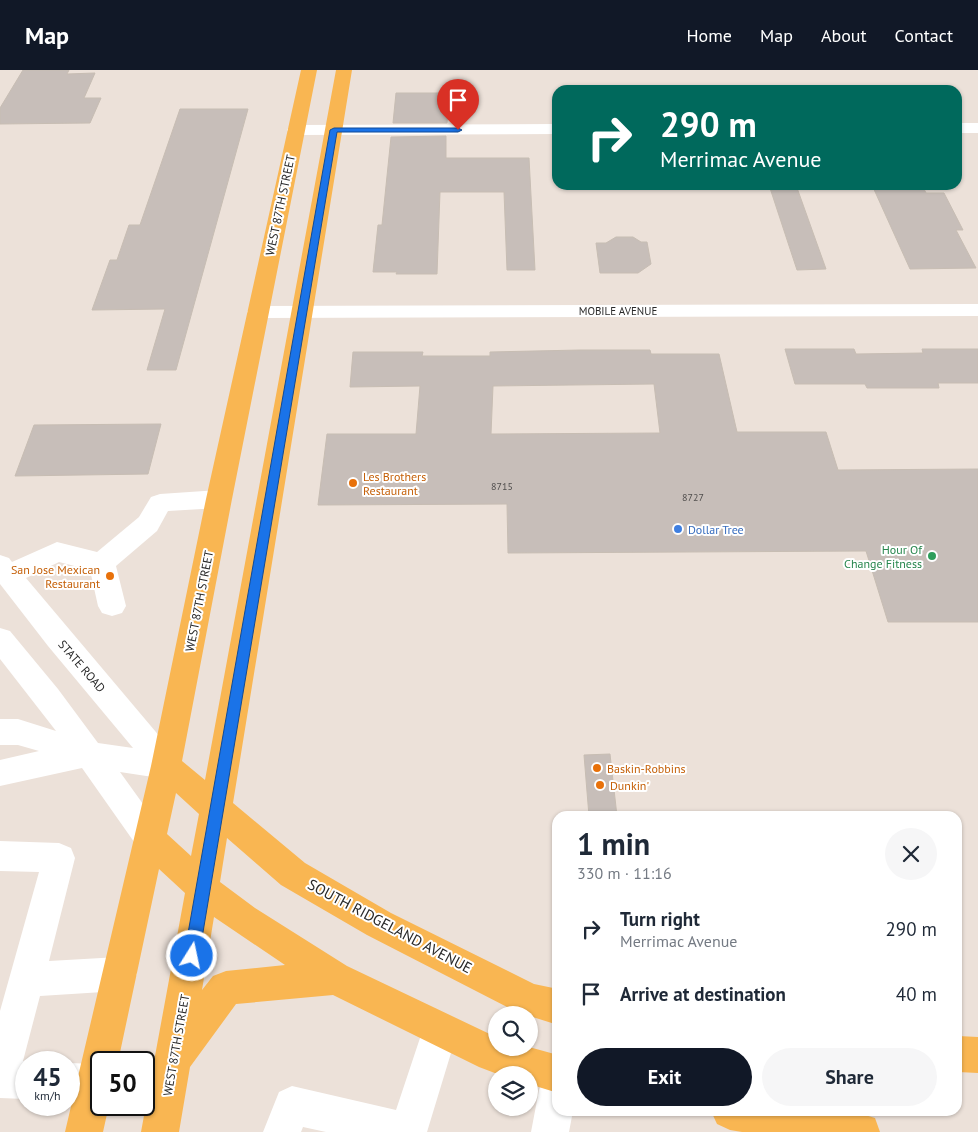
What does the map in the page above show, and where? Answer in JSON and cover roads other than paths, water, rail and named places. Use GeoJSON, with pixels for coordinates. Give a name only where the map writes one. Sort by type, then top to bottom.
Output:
{"type":"FeatureCollection","features":[{"type":"Feature","properties":{"kind":"main road","name":"WEST 87TH STREET"},"geometry":{"type":"LineString","coordinates":[[84,1132],[82,1082],[119,974],[150,839],[309,70]]}},
{"type":"Feature","properties":{"kind":"main road","name":"WEST 87TH STREET"},"geometry":{"type":"LineString","coordinates":[[160,1132],[344,70]]}},
{"type":"Feature","properties":{"kind":"main road","name":"SOUTH RIDGELAND AVENUE"},"geometry":{"type":"LineString","coordinates":[[166,766],[293,874],[370,919],[530,1000],[552,1006]]}},
{"type":"Feature","properties":{"kind":"main road"},"geometry":{"type":"LineString","coordinates":[[150,839],[203,889],[243,919],[335,978],[492,1054],[552,1072]]}},
{"type":"Feature","properties":{"kind":"main road"},"geometry":{"type":"LineString","coordinates":[[174,1057],[226,988],[335,978]]}},
{"type":"Feature","properties":{"kind":"main road"},"geometry":{"type":"LineString","coordinates":[[962,1054],[978,1055]]}},
{"type":"Feature","properties":{"kind":"main road"},"geometry":{"type":"LineString","coordinates":[[761,1116],[862,1132]]}},
{"type":"Feature","properties":{"kind":"street"},"geometry":{"type":"LineString","coordinates":[[962,128],[978,128]]}},
{"type":"Feature","properties":{"kind":"street"},"geometry":{"type":"LineString","coordinates":[[296,130],[552,130]]}},
{"type":"Feature","properties":{"kind":"street","name":"MOBILE AVENUE"},"geometry":{"type":"LineString","coordinates":[[258,312],[978,310]]}},
{"type":"Feature","properties":{"kind":"street"},"geometry":{"type":"LineString","coordinates":[[102,563],[148,524],[160,503],[219,499]]}},
{"type":"Feature","properties":{"kind":"street"},"geometry":{"type":"LineString","coordinates":[[5,570],[57,552],[102,563]]}},
{"type":"Feature","properties":{"kind":"street"},"geometry":{"type":"LineString","coordinates":[[102,563],[112,606]]}},
{"type":"Feature","properties":{"kind":"street","name":"STATE ROAD"},"geometry":{"type":"LineString","coordinates":[[5,570],[58,638],[93,677],[166,766]]}},
{"type":"Feature","properties":{"kind":"street"},"geometry":{"type":"LineString","coordinates":[[0,639],[48,698],[150,839]]}},
{"type":"Feature","properties":{"kind":"street"},"geometry":{"type":"LineString","coordinates":[[0,732],[18,732],[88,754],[166,766]]}},
{"type":"Feature","properties":{"kind":"street"},"geometry":{"type":"LineString","coordinates":[[0,773],[88,754]]}},
{"type":"Feature","properties":{"kind":"street"},"geometry":{"type":"LineString","coordinates":[[0,856],[58,858],[0,1078],[15,1079]]}},
{"type":"Feature","properties":{"kind":"street"},"geometry":{"type":"LineString","coordinates":[[26,980],[119,974]]}},
{"type":"Feature","properties":{"kind":"street"},"geometry":{"type":"LineString","coordinates":[[282,1132],[292,1105],[408,1132],[440,1030]]}},
{"type":"Feature","properties":{"kind":"street"},"geometry":{"type":"LineString","coordinates":[[550,1132],[553,1116]]}},
{"type":"Feature","properties":{"kind":"place","name":"Les Brothers Restaurant"},"geometry":{"type":"Point","coordinates":[353,483]}},
{"type":"Feature","properties":{"kind":"place","name":"Dollar Tree"},"geometry":{"type":"Point","coordinates":[678,529]}},
{"type":"Feature","properties":{"kind":"place","name":"Hour Of Change Fitness"},"geometry":{"type":"Point","coordinates":[932,556]}},
{"type":"Feature","properties":{"kind":"place","name":"San Jose Mexican Restaurant"},"geometry":{"type":"Point","coordinates":[110,576]}},
{"type":"Feature","properties":{"kind":"place","name":"Baskin-Robbins"},"geometry":{"type":"Point","coordinates":[597,768]}},
{"type":"Feature","properties":{"kind":"place","name":"Dunkin'"},"geometry":{"type":"Point","coordinates":[600,785]}}]}
